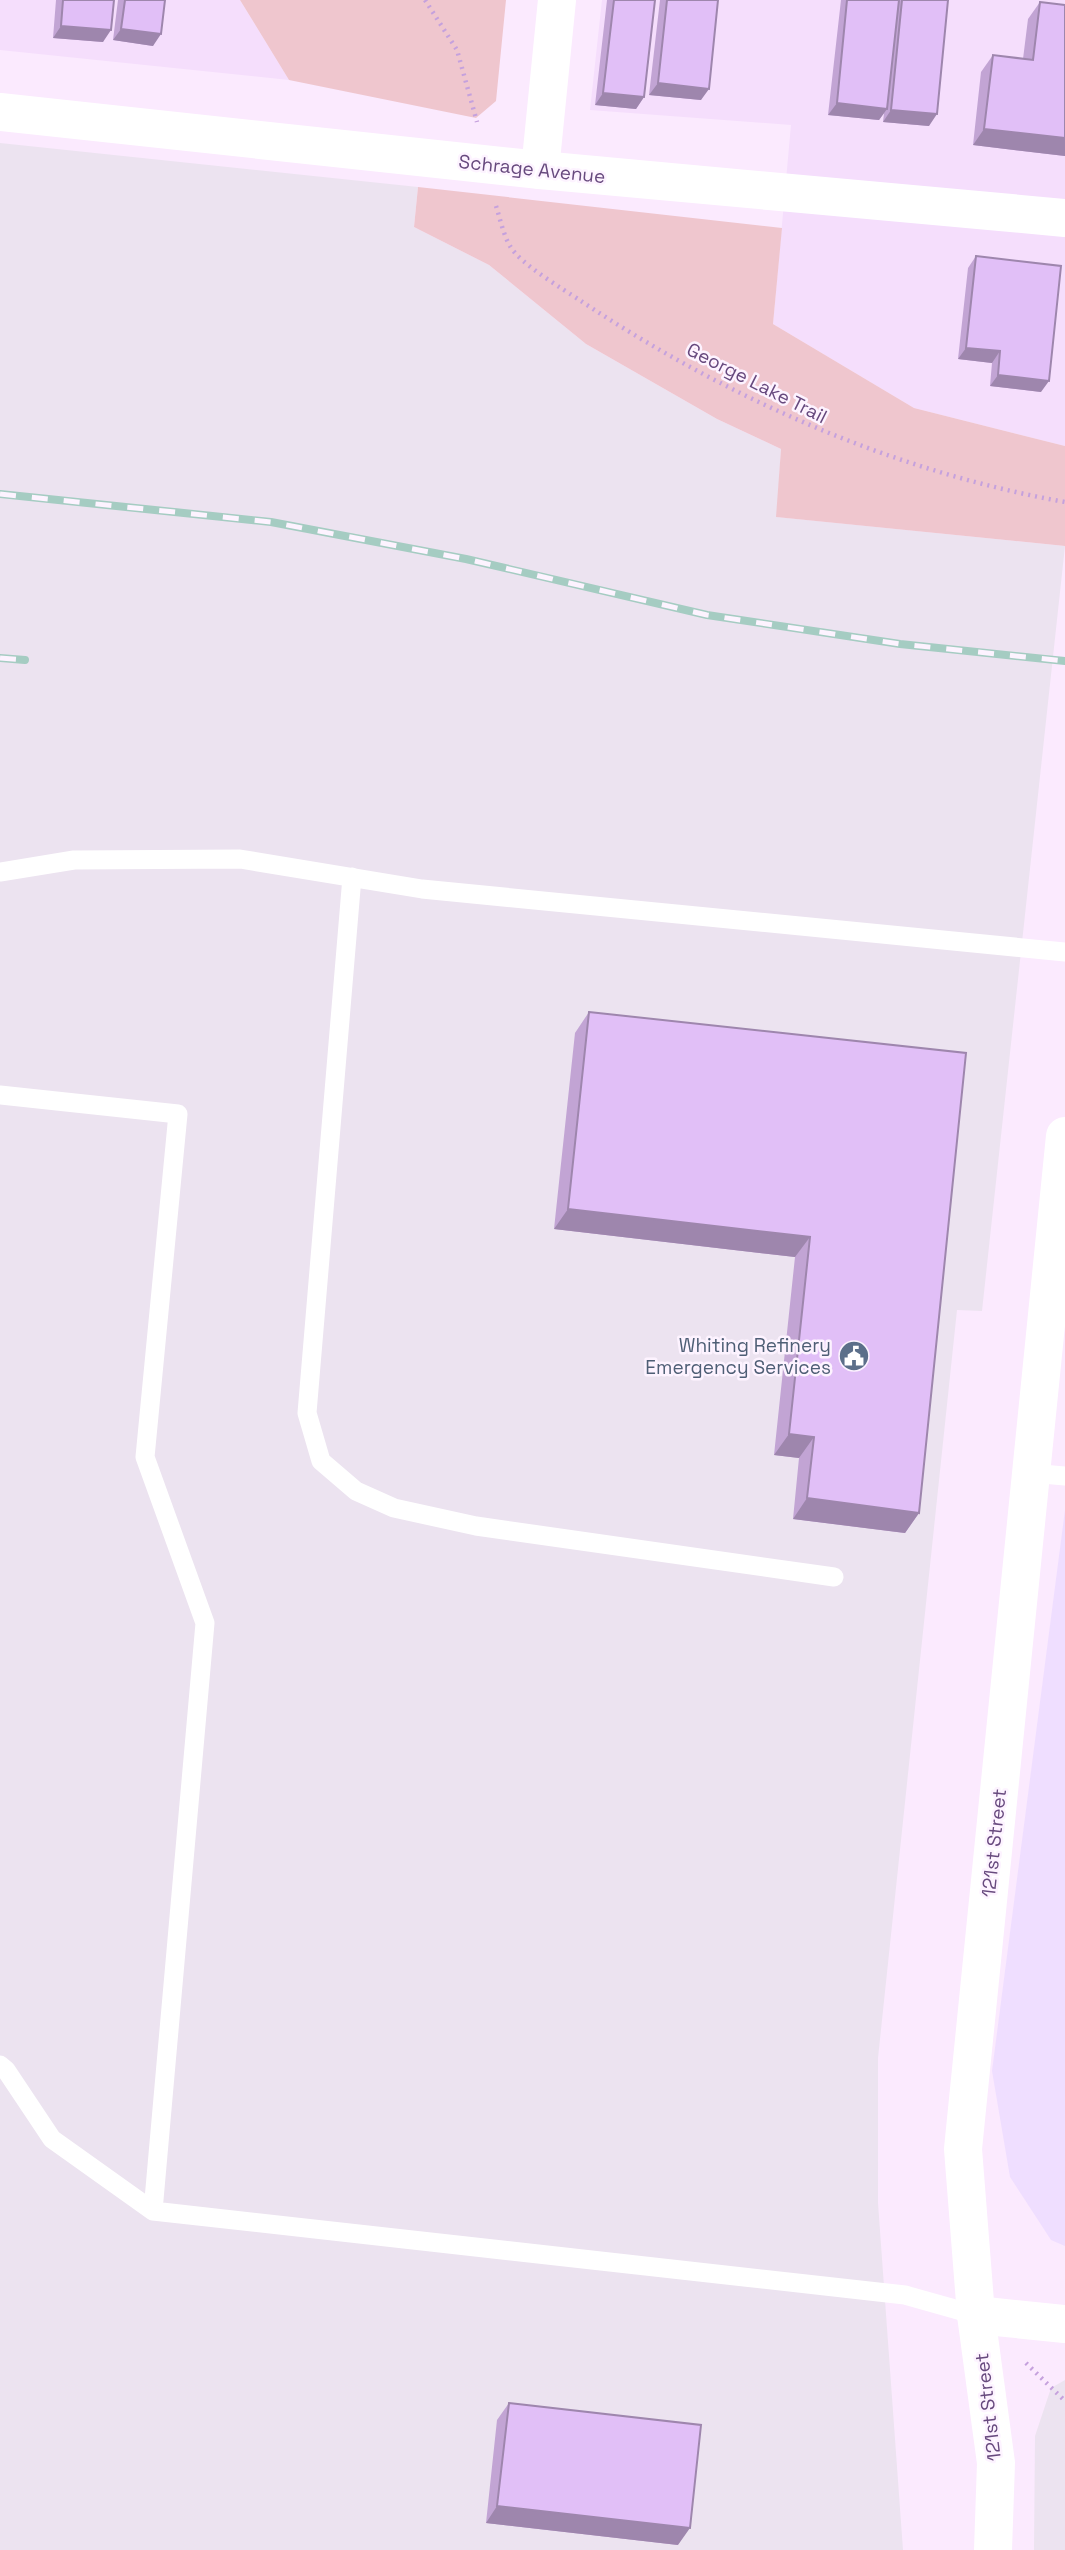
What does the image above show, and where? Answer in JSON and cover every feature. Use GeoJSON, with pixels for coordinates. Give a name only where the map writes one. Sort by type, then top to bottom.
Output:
{"type":"FeatureCollection","features":[{"type":"Feature","properties":{"kind":"street"},"geometry":{"type":"LineString","coordinates":[[540,170],[557,0]]}},
{"type":"Feature","properties":{"kind":"street","name":"Schrage Avenue"},"geometry":{"type":"LineString","coordinates":[[0,112],[540,170],[1065,218]]}},
{"type":"Feature","properties":{"kind":"street","name":"121st Street"},"geometry":{"type":"LineString","coordinates":[[993,2550],[996,2463],[976,2315],[963,2149],[1048,1474],[1065,1136]]}},
{"type":"Feature","properties":{"kind":"street"},"geometry":{"type":"LineString","coordinates":[[976,2315],[1065,2324]]}},
{"type":"Feature","properties":{"kind":"lane"},"geometry":{"type":"LineString","coordinates":[[0,872],[74,860],[240,859],[422,889],[1065,952]]}},
{"type":"Feature","properties":{"kind":"lane"},"geometry":{"type":"LineString","coordinates":[[352,877],[307,1413],[321,1461],[356,1491],[394,1508],[476,1526],[834,1577]]}},
{"type":"Feature","properties":{"kind":"lane"},"geometry":{"type":"LineString","coordinates":[[0,1095],[178,1114],[145,1457],[205,1623],[153,2211]]}},
{"type":"Feature","properties":{"kind":"lane"},"geometry":{"type":"LineString","coordinates":[[0,2065],[52,2140],[153,2211],[905,2295],[976,2315]]}},
{"type":"Feature","properties":{"kind":"path"},"geometry":{"type":"LineString","coordinates":[[425,0],[457,50],[476,118]]}},
{"type":"Feature","properties":{"kind":"path","name":"George Lake Trail"},"geometry":{"type":"LineString","coordinates":[[494,200],[510,247],[527,262],[624,330],[721,382],[830,435],[930,470],[1065,502]]}},
{"type":"Feature","properties":{"kind":"shaded area"},"geometry":{"type":"Polygon","coordinates":[[[0,0],[240,0],[289,80],[0,50],[0,0]]]}},
{"type":"Feature","properties":{"kind":"shaded area"},"geometry":{"type":"Polygon","coordinates":[[[240,0],[506,0],[496,101],[476,118],[289,80],[240,0]]]}},
{"type":"Feature","properties":{"kind":"shaded area"},"geometry":{"type":"Polygon","coordinates":[[[602,0],[1065,0],[1065,446],[914,408],[773,324],[791,125],[590,110],[602,0]]]}},
{"type":"Feature","properties":{"kind":"shaded area"},"geometry":{"type":"Polygon","coordinates":[[[0,143],[418,187],[414,227],[489,265],[586,344],[717,419],[781,449],[777,517],[1065,546],[982,1311],[957,1310],[878,2058],[878,2203],[903,2550],[0,2550],[0,143]]]}},
{"type":"Feature","properties":{"kind":"shaded area"},"geometry":{"type":"Polygon","coordinates":[[[418,187],[782,228],[773,324],[914,408],[1065,446],[1065,546],[776,517],[781,449],[717,419],[586,344],[489,265],[414,227],[418,187]]]}},
{"type":"Feature","properties":{"kind":"shaded area"},"geometry":{"type":"Polygon","coordinates":[[[1065,1510],[1065,2246],[1051,2240],[1010,2177],[992,2071],[1065,1510]]]}},
{"type":"Feature","properties":{"kind":"shaded area"},"geometry":{"type":"Polygon","coordinates":[[[1065,2380],[1065,2550],[1034,2550],[1035,2436],[1051,2388],[1065,2380]]]}},
{"type":"Feature","properties":{"kind":"building"},"geometry":{"type":"Polygon","coordinates":[[[63,0],[114,0],[111,30],[61,26],[63,0]]]}},
{"type":"Feature","properties":{"kind":"building"},"geometry":{"type":"Polygon","coordinates":[[[125,0],[165,0],[161,34],[121,29],[125,0]]]}},
{"type":"Feature","properties":{"kind":"building"},"geometry":{"type":"Polygon","coordinates":[[[614,0],[655,0],[644,97],[603,93],[614,0]]]}},
{"type":"Feature","properties":{"kind":"building"},"geometry":{"type":"Polygon","coordinates":[[[667,0],[718,0],[709,89],[658,83],[667,0]]]}},
{"type":"Feature","properties":{"kind":"building"},"geometry":{"type":"Polygon","coordinates":[[[847,0],[899,0],[887,109],[837,103],[847,0]]]}},
{"type":"Feature","properties":{"kind":"building"},"geometry":{"type":"Polygon","coordinates":[[[902,0],[948,0],[937,114],[891,110],[902,0]]]}},
{"type":"Feature","properties":{"kind":"building"},"geometry":{"type":"Polygon","coordinates":[[[1040,2],[1065,5],[1065,138],[984,129],[993,55],[1033,60],[1040,2]]]}},
{"type":"Feature","properties":{"kind":"building"},"geometry":{"type":"Polygon","coordinates":[[[976,256],[1061,266],[1049,381],[998,375],[1000,351],[966,348],[976,256]]]}},
{"type":"Feature","properties":{"kind":"building","name":"Whiting Refinery Emergency Services"},"geometry":{"type":"Polygon","coordinates":[[[589,1012],[966,1053],[919,1513],[807,1498],[814,1437],[789,1434],[810,1237],[568,1209],[589,1012]]]}},
{"type":"Feature","properties":{"kind":"building"},"geometry":{"type":"Polygon","coordinates":[[[509,2403],[701,2425],[690,2528],[497,2506],[509,2403]]]}},
{"type":"Feature","properties":{"kind":"railway"},"geometry":{"type":"LineString","coordinates":[[0,494],[271,522],[466,559],[707,615],[900,644],[1065,661]]}},
{"type":"Feature","properties":{"kind":"railway"},"geometry":{"type":"LineString","coordinates":[[0,658],[25,660]]}},
{"type":"Feature","properties":{"kind":"place","name":"Whiting Refinery Emergency Services"},"geometry":{"type":"Point","coordinates":[854,1356]}}]}
